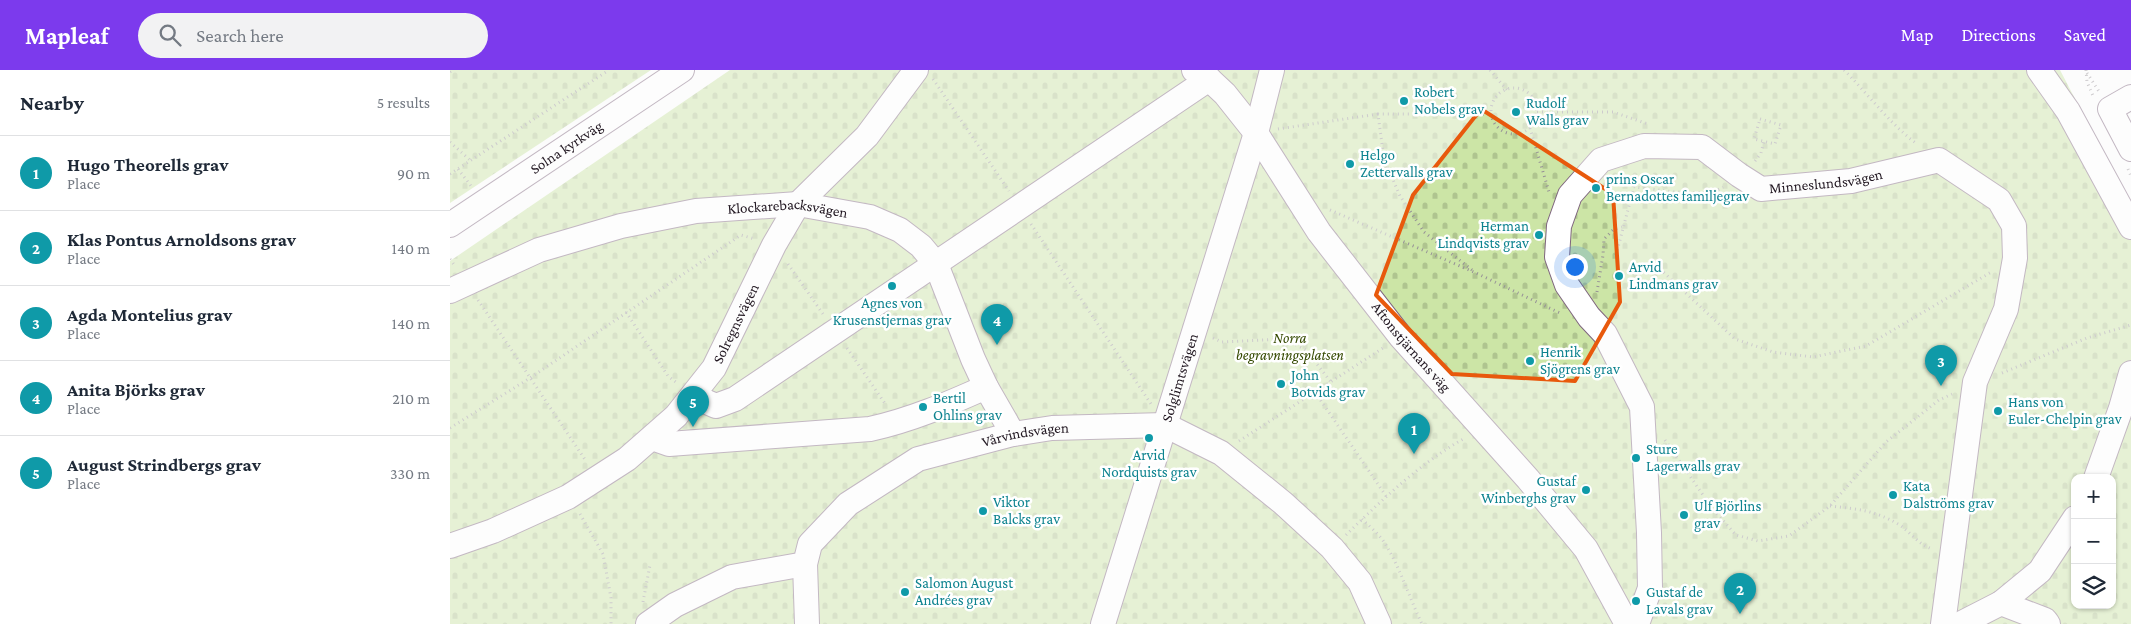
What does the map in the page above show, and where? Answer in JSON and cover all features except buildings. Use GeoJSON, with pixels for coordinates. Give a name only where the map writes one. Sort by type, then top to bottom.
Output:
{"type":"FeatureCollection","features":[{"type":"Feature","properties":{"kind":"street","name":"Solna kyrkväg"},"geometry":{"type":"LineString","coordinates":[[450,225],[682,70]]}},
{"type":"Feature","properties":{"kind":"street","name":"Solglimtsvägen"},"geometry":{"type":"LineString","coordinates":[[1103,624],[1256,133],[1272,70]]}},
{"type":"Feature","properties":{"kind":"street"},"geometry":{"type":"LineString","coordinates":[[2039,70],[2068,111],[2131,227]]}},
{"type":"Feature","properties":{"kind":"street","name":"Solregnsvägen"},"geometry":{"type":"LineString","coordinates":[[450,546],[493,531],[568,497],[627,459],[652,438],[693,396],[714,368],[774,245],[798,204],[867,136],[924,74]]}},
{"type":"Feature","properties":{"kind":"street","name":"Aftonstjärnans väg"},"geometry":{"type":"LineString","coordinates":[[1202,74],[1225,94],[1256,133],[1319,232],[1400,336],[1483,428],[1586,550],[1627,624]]}},
{"type":"Feature","properties":{"kind":"street"},"geometry":{"type":"LineString","coordinates":[[693,396],[716,406],[734,399],[1020,208],[1202,74]]}},
{"type":"Feature","properties":{"kind":"street"},"geometry":{"type":"LineString","coordinates":[[2131,97],[2110,109],[2131,149]]}},
{"type":"Feature","properties":{"kind":"street","name":"Minneslundsvägen"},"geometry":{"type":"LineString","coordinates":[[1637,624],[1650,588],[1642,407],[1605,334],[1580,317],[1557,257],[1558,226],[1570,195],[1601,160],[1644,146],[1702,147],[1738,176],[1761,189],[1851,182],[1939,160]]}},
{"type":"Feature","properties":{"kind":"street"},"geometry":{"type":"LineString","coordinates":[[1939,160],[1999,200],[2014,226],[2015,258],[2006,309],[1975,382],[1943,624]]}},
{"type":"Feature","properties":{"kind":"street","name":"Klockarebacksvägen"},"geometry":{"type":"LineString","coordinates":[[458,287],[539,250],[620,226],[696,212],[798,204],[870,217],[900,230],[921,246],[936,264],[973,359],[986,387],[1014,434]]}},
{"type":"Feature","properties":{"kind":"street"},"geometry":{"type":"LineString","coordinates":[[2097,474],[2121,408],[2131,372]]}},
{"type":"Feature","properties":{"kind":"street"},"geometry":{"type":"LineString","coordinates":[[652,438],[669,444],[870,428],[898,423],[986,387]]}},
{"type":"Feature","properties":{"kind":"street","name":"Vårvindsvägen"},"geometry":{"type":"LineString","coordinates":[[805,564],[810,544],[848,504],[918,459],[1014,434],[1052,428],[1165,425],[1221,453],[1283,502],[1332,548],[1360,582],[1379,624]]}},
{"type":"Feature","properties":{"kind":"street"},"geometry":{"type":"LineString","coordinates":[[1960,624],[2001,603],[2040,571],[2074,519]]}},
{"type":"Feature","properties":{"kind":"street"},"geometry":{"type":"LineString","coordinates":[[645,615],[675,605],[732,577],[805,564],[808,624]]}},
{"type":"Feature","properties":{"kind":"street"},"geometry":{"type":"LineString","coordinates":[[2001,603],[2045,620],[2048,624]]}},
{"type":"Feature","properties":{"kind":"path"},"geometry":{"type":"LineString","coordinates":[[450,174],[609,70]]}},
{"type":"Feature","properties":{"kind":"path"},"geometry":{"type":"LineString","coordinates":[[1490,70],[1507,90]]}},
{"type":"Feature","properties":{"kind":"path"},"geometry":{"type":"LineString","coordinates":[[1844,70],[1863,88],[1898,129],[1939,160]]}},
{"type":"Feature","properties":{"kind":"path"},"geometry":{"type":"LineString","coordinates":[[2086,70],[2110,109]]}},
{"type":"Feature","properties":{"kind":"path"},"geometry":{"type":"LineString","coordinates":[[924,74],[1020,208],[1165,425]]}},
{"type":"Feature","properties":{"kind":"path"},"geometry":{"type":"LineString","coordinates":[[1507,90],[1521,90],[1528,93],[1533,98],[1537,112],[1534,123],[1530,128],[1517,134],[1503,132],[1497,127],[1491,114],[1495,99],[1500,93],[1507,90]]}},
{"type":"Feature","properties":{"kind":"path"},"geometry":{"type":"LineString","coordinates":[[1537,112],[1613,112],[1656,128]]}},
{"type":"Feature","properties":{"kind":"path"},"geometry":{"type":"LineString","coordinates":[[1378,114],[1384,159],[1400,196],[1424,232],[1476,273]]}},
{"type":"Feature","properties":{"kind":"path"},"geometry":{"type":"LineString","coordinates":[[1256,133],[1326,120],[1378,114],[1491,114]]}},
{"type":"Feature","properties":{"kind":"path"},"geometry":{"type":"LineString","coordinates":[[1760,119],[1781,125],[1776,144],[1764,141],[1754,139],[1760,119]]}},
{"type":"Feature","properties":{"kind":"path"},"geometry":{"type":"LineString","coordinates":[[1530,128],[1558,226]]}},
{"type":"Feature","properties":{"kind":"path"},"geometry":{"type":"LineString","coordinates":[[1761,153],[1764,141]]}},
{"type":"Feature","properties":{"kind":"path"},"geometry":{"type":"LineString","coordinates":[[450,142],[471,161]]}},
{"type":"Feature","properties":{"kind":"path"},"geometry":{"type":"LineString","coordinates":[[458,169],[476,192]]}},
{"type":"Feature","properties":{"kind":"path"},"geometry":{"type":"LineString","coordinates":[[1616,255],[1634,187],[1696,194],[1717,191],[1738,176]]}},
{"type":"Feature","properties":{"kind":"path"},"geometry":{"type":"LineString","coordinates":[[1297,196],[1580,317],[1596,296],[1604,238],[1613,230],[1623,227]]}},
{"type":"Feature","properties":{"kind":"path"},"geometry":{"type":"LineString","coordinates":[[450,428],[530,378],[741,235],[774,245]]}},
{"type":"Feature","properties":{"kind":"path"},"geometry":{"type":"LineString","coordinates":[[450,258],[458,287],[530,378],[598,478]]}},
{"type":"Feature","properties":{"kind":"path"},"geometry":{"type":"LineString","coordinates":[[1660,269],[1735,339],[1773,352],[1813,357],[1866,346],[2015,258]]}},
{"type":"Feature","properties":{"kind":"path"},"geometry":{"type":"LineString","coordinates":[[626,312],[668,376],[693,396]]}},
{"type":"Feature","properties":{"kind":"path"},"geometry":{"type":"LineString","coordinates":[[1663,438],[1712,508],[1736,534],[1758,541],[1789,536],[1830,506],[1886,442],[1939,400],[1975,382],[2087,338],[2131,325]]}},
{"type":"Feature","properties":{"kind":"path"},"geometry":{"type":"LineString","coordinates":[[1194,330],[1222,342],[1285,339],[1306,350],[1331,382]]}},
{"type":"Feature","properties":{"kind":"path"},"geometry":{"type":"LineString","coordinates":[[1221,453],[1400,336]]}},
{"type":"Feature","properties":{"kind":"path"},"geometry":{"type":"LineString","coordinates":[[1315,392],[1386,496]]}},
{"type":"Feature","properties":{"kind":"path"},"geometry":{"type":"LineString","coordinates":[[1332,548],[1386,496],[1440,452],[1483,428]]}},
{"type":"Feature","properties":{"kind":"path"},"geometry":{"type":"LineString","coordinates":[[568,497],[603,554],[611,598],[611,624]]}},
{"type":"Feature","properties":{"kind":"path"},"geometry":{"type":"LineString","coordinates":[[1830,506],[1873,511],[1899,525],[1923,546],[1952,556]]}},
{"type":"Feature","properties":{"kind":"path"},"geometry":{"type":"LineString","coordinates":[[1362,519],[1382,540],[1394,560],[1407,594],[1422,624]]}},
{"type":"Feature","properties":{"kind":"path"},"geometry":{"type":"LineString","coordinates":[[645,615],[650,565]]}},
{"type":"Feature","properties":{"kind":"highlighted area"},"geometry":{"type":"Polygon","coordinates":[[[1481,109],[1613,194],[1620,302],[1575,381],[1452,374],[1376,295],[1413,195],[1481,109]]]}},
{"type":"Feature","properties":{"kind":"green space"},"geometry":{"type":"Polygon","coordinates":[[[450,70],[651,70],[450,203],[450,70]]]}},
{"type":"Feature","properties":{"kind":"green space","name":"Norra begravningsplatsen"},"geometry":{"type":"Polygon","coordinates":[[[730,70],[2060,70],[2131,206],[2131,624],[450,624],[450,261],[730,70]]]}},
{"type":"Feature","properties":{"kind":"place","name":"Robert Nobels grav"},"geometry":{"type":"Point","coordinates":[1404,101]}},
{"type":"Feature","properties":{"kind":"place","name":"Rudolf Walls grav"},"geometry":{"type":"Point","coordinates":[1516,112]}},
{"type":"Feature","properties":{"kind":"place","name":"Helgo Zettervalls grav"},"geometry":{"type":"Point","coordinates":[1350,164]}},
{"type":"Feature","properties":{"kind":"place","name":"prins Oscar Bernadottes familjegrav"},"geometry":{"type":"Point","coordinates":[1596,188]}},
{"type":"Feature","properties":{"kind":"place","name":"Herman Lindqvists grav"},"geometry":{"type":"Point","coordinates":[1539,235]}},
{"type":"Feature","properties":{"kind":"place","name":"Arvid Lindmans grav"},"geometry":{"type":"Point","coordinates":[1619,276]}},
{"type":"Feature","properties":{"kind":"place","name":"Agnes von Krusenstjernas grav"},"geometry":{"type":"Point","coordinates":[892,286]}},
{"type":"Feature","properties":{"kind":"place","name":"Anita Björks grav"},"geometry":{"type":"Point","coordinates":[997,345]}},
{"type":"Feature","properties":{"kind":"place","name":"Henrik Sjögrens grav"},"geometry":{"type":"Point","coordinates":[1530,361]}},
{"type":"Feature","properties":{"kind":"place","name":"John Botvids grav"},"geometry":{"type":"Point","coordinates":[1281,384]}},
{"type":"Feature","properties":{"kind":"place","name":"Agda Montelius grav"},"geometry":{"type":"Point","coordinates":[1941,386]}},
{"type":"Feature","properties":{"kind":"place","name":"Bertil Ohlins grav"},"geometry":{"type":"Point","coordinates":[923,407]}},
{"type":"Feature","properties":{"kind":"place","name":"Hans von Euler-Chelpin grav"},"geometry":{"type":"Point","coordinates":[1998,411]}},
{"type":"Feature","properties":{"kind":"place","name":"August Strindbergs grav"},"geometry":{"type":"Point","coordinates":[693,427]}},
{"type":"Feature","properties":{"kind":"place","name":"Arvid Nordquists grav"},"geometry":{"type":"Point","coordinates":[1149,438]}},
{"type":"Feature","properties":{"kind":"place","name":"Hugo Theorells grav"},"geometry":{"type":"Point","coordinates":[1414,454]}},
{"type":"Feature","properties":{"kind":"place","name":"Sture Lagerwalls grav"},"geometry":{"type":"Point","coordinates":[1636,458]}},
{"type":"Feature","properties":{"kind":"place","name":"Gustaf Winberghs grav"},"geometry":{"type":"Point","coordinates":[1586,490]}},
{"type":"Feature","properties":{"kind":"place","name":"Kata Dalströms grav"},"geometry":{"type":"Point","coordinates":[1893,495]}},
{"type":"Feature","properties":{"kind":"place","name":"Viktor Balcks grav"},"geometry":{"type":"Point","coordinates":[983,511]}},
{"type":"Feature","properties":{"kind":"place","name":"Ulf Björlins grav"},"geometry":{"type":"Point","coordinates":[1684,515]}},
{"type":"Feature","properties":{"kind":"place","name":"Salomon August Andrées grav"},"geometry":{"type":"Point","coordinates":[905,592]}},
{"type":"Feature","properties":{"kind":"place","name":"Gustaf de Lavals grav"},"geometry":{"type":"Point","coordinates":[1636,601]}},
{"type":"Feature","properties":{"kind":"place","name":"Klas Pontus Arnoldsons grav"},"geometry":{"type":"Point","coordinates":[1740,614]}}]}
